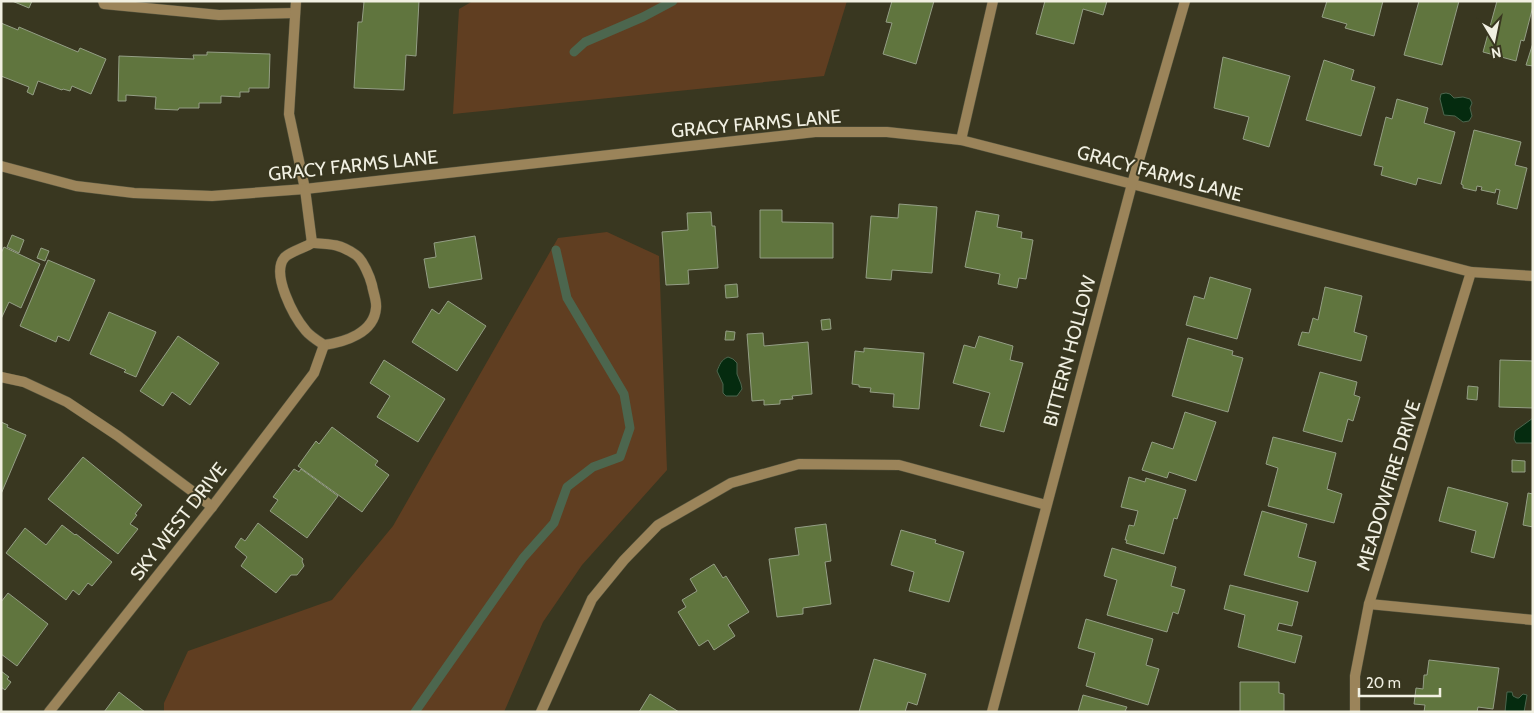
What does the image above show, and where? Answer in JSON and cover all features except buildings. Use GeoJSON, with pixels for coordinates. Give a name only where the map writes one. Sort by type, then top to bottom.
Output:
{"type":"FeatureCollection","features":[{"type":"Feature","properties":{"kind":"street"},"geometry":{"type":"LineString","coordinates":[[103,1],[104,4],[219,15],[295,13]]}},
{"type":"Feature","properties":{"kind":"street"},"geometry":{"type":"LineString","coordinates":[[296,1],[289,114],[305,189],[312,243]]}},
{"type":"Feature","properties":{"kind":"street"},"geometry":{"type":"LineString","coordinates":[[961,140],[993,1]]}},
{"type":"Feature","properties":{"kind":"street","name":"BITTERN HOLLOW"},"geometry":{"type":"LineString","coordinates":[[992,712],[1132,184],[1185,1]]}},
{"type":"Feature","properties":{"kind":"street","name":"GRACY FARMS LANE"},"geometry":{"type":"LineString","coordinates":[[1,166],[76,186],[134,193],[212,196],[305,189],[815,132],[887,132],[961,140],[1471,272],[1533,276]]}},
{"type":"Feature","properties":{"kind":"street"},"geometry":{"type":"LineString","coordinates":[[312,243],[337,244],[358,256],[370,278],[376,307],[373,320],[363,332],[339,343],[324,345],[306,332],[288,301],[279,278],[280,267],[285,257],[312,243]]}},
{"type":"Feature","properties":{"kind":"street","name":"MEADOWFIRE DRIVE"},"geometry":{"type":"LineString","coordinates":[[1355,712],[1355,676],[1369,604],[1471,272]]}},
{"type":"Feature","properties":{"kind":"street","name":"SKY WEST DRIVE"},"geometry":{"type":"LineString","coordinates":[[49,712],[212,508],[314,373],[324,345]]}},
{"type":"Feature","properties":{"kind":"street"},"geometry":{"type":"LineString","coordinates":[[1,377],[24,382],[67,402],[118,436],[212,508]]}},
{"type":"Feature","properties":{"kind":"street"},"geometry":{"type":"LineString","coordinates":[[541,712],[592,599],[624,560],[658,524],[731,483],[799,464],[899,465],[1046,505]]}},
{"type":"Feature","properties":{"kind":"street"},"geometry":{"type":"LineString","coordinates":[[1369,604],[1533,620]]}},
{"type":"Feature","properties":{"kind":"shaded area"},"geometry":{"type":"Polygon","coordinates":[[[473,1],[847,1],[824,76],[453,114],[459,9],[473,1]]]}},
{"type":"Feature","properties":{"kind":"shaded area"},"geometry":{"type":"Polygon","coordinates":[[[1446,93],[1454,98],[1463,97],[1470,99],[1472,103],[1470,108],[1472,116],[1469,121],[1463,122],[1455,116],[1444,115],[1440,99],[1441,94],[1446,93]]]}},
{"type":"Feature","properties":{"kind":"shaded area"},"geometry":{"type":"Polygon","coordinates":[[[607,232],[659,256],[667,470],[582,565],[543,622],[504,712],[164,712],[164,703],[188,651],[332,600],[393,526],[558,238],[607,232]]]}},
{"type":"Feature","properties":{"kind":"shaded area"},"geometry":{"type":"Polygon","coordinates":[[[728,357],[737,363],[737,374],[742,389],[737,396],[726,396],[723,393],[723,384],[717,371],[722,361],[728,357]]]}},
{"type":"Feature","properties":{"kind":"shaded area"},"geometry":{"type":"Polygon","coordinates":[[[1533,418],[1533,443],[1516,443],[1514,439],[1515,431],[1533,418]]]}},
{"type":"Feature","properties":{"kind":"shaded area"},"geometry":{"type":"Polygon","coordinates":[[[1507,692],[1512,692],[1513,696],[1517,698],[1523,694],[1527,695],[1524,712],[1505,712],[1507,692]]]}},
{"type":"Feature","properties":{"kind":"waterway"},"geometry":{"type":"LineString","coordinates":[[574,52],[585,42],[643,17],[673,1]]}},
{"type":"Feature","properties":{"kind":"waterway"},"geometry":{"type":"LineString","coordinates":[[415,712],[523,558],[554,523],[567,487],[593,467],[620,457],[630,428],[624,394],[567,298],[556,250]]}}]}
